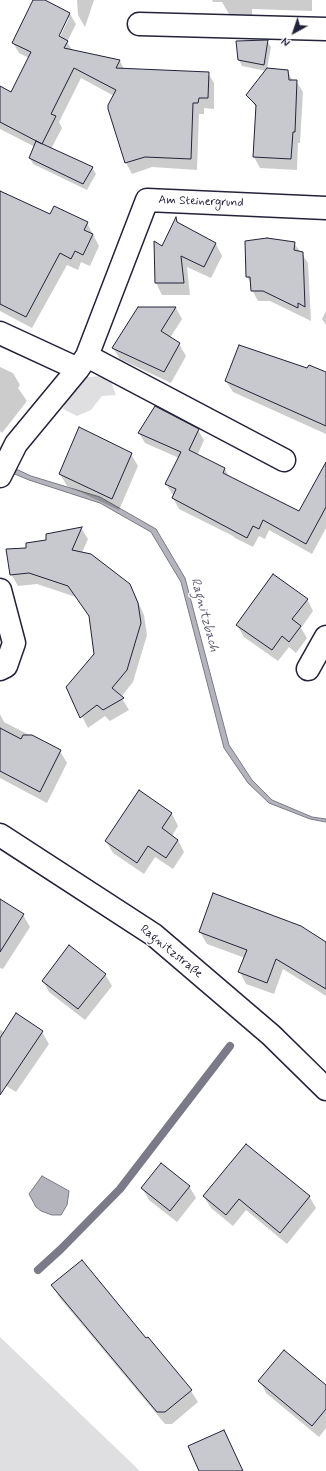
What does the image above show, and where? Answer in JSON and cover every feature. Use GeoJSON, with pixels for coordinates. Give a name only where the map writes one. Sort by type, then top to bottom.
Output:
{"type":"FeatureCollection","features":[{"type":"Feature","properties":{"kind":"street"},"geometry":{"type":"LineString","coordinates":[[139,24],[326,30]]}},
{"type":"Feature","properties":{"kind":"street","name":"Am Steinergrund"},"geometry":{"type":"LineString","coordinates":[[0,476],[16,444],[83,362],[147,200],[326,208]]}},
{"type":"Feature","properties":{"kind":"street"},"geometry":{"type":"LineString","coordinates":[[0,333],[83,362],[284,460]]}},
{"type":"Feature","properties":{"kind":"street"},"geometry":{"type":"LineString","coordinates":[[0,590],[14,643],[6,666],[0,669]]}},
{"type":"Feature","properties":{"kind":"street"},"geometry":{"type":"LineString","coordinates":[[308,669],[326,637]]}},
{"type":"Feature","properties":{"kind":"street","name":"Ragnitzstraße"},"geometry":{"type":"LineString","coordinates":[[0,835],[154,935],[271,1035],[326,1089]]}},
{"type":"Feature","properties":{"kind":"shaded area"},"geometry":{"type":"Polygon","coordinates":[[[100,376],[111,381],[116,395],[102,396],[91,410],[77,416],[63,409],[72,386],[79,378],[100,376]]]}},
{"type":"Feature","properties":{"kind":"shaded area","name":"Ragnitzbach"},"geometry":{"type":"Polygon","coordinates":[[[16,469],[31,476],[100,497],[156,529],[185,578],[229,745],[252,780],[272,800],[312,817],[326,819],[326,822],[310,819],[269,803],[248,783],[224,748],[181,582],[151,532],[100,503],[29,480],[10,472],[16,469]]]}},
{"type":"Feature","properties":{"kind":"shaded area"},"geometry":{"type":"Polygon","coordinates":[[[42,1176],[69,1191],[67,1205],[61,1215],[52,1215],[41,1211],[36,1207],[29,1194],[42,1176]]]}},
{"type":"Feature","properties":{"kind":"shaded area"},"geometry":{"type":"Polygon","coordinates":[[[0,1337],[140,1471],[0,1471],[0,1337]]]}},
{"type":"Feature","properties":{"kind":"building"},"geometry":{"type":"Polygon","coordinates":[[[33,0],[45,0],[70,13],[59,36],[68,41],[64,48],[120,60],[116,68],[209,72],[208,98],[199,98],[198,103],[193,103],[191,159],[145,157],[125,163],[108,109],[108,105],[116,90],[74,68],[51,114],[56,116],[42,144],[0,122],[0,86],[11,92],[31,52],[12,43],[33,0]]]}},
{"type":"Feature","properties":{"kind":"building"},"geometry":{"type":"Polygon","coordinates":[[[268,40],[264,65],[238,60],[236,41],[268,40]]]}},
{"type":"Feature","properties":{"kind":"building"},"geometry":{"type":"Polygon","coordinates":[[[267,68],[288,70],[289,80],[297,80],[295,132],[293,132],[291,159],[253,157],[256,105],[246,95],[267,68]]]}},
{"type":"Feature","properties":{"kind":"building"},"geometry":{"type":"Polygon","coordinates":[[[36,141],[93,167],[83,184],[29,158],[36,141]]]}},
{"type":"Feature","properties":{"kind":"building"},"geometry":{"type":"Polygon","coordinates":[[[0,191],[50,214],[54,206],[88,222],[84,230],[93,234],[83,255],[75,251],[71,259],[60,253],[26,317],[0,304],[0,191]]]}},
{"type":"Feature","properties":{"kind":"building"},"geometry":{"type":"Polygon","coordinates":[[[176,217],[177,222],[216,243],[204,267],[181,256],[184,283],[155,283],[154,241],[162,246],[176,217]]]}},
{"type":"Feature","properties":{"kind":"building"},"geometry":{"type":"Polygon","coordinates":[[[267,238],[295,242],[294,250],[303,252],[305,307],[298,303],[298,308],[263,291],[251,291],[250,277],[246,277],[245,241],[267,238]]]}},
{"type":"Feature","properties":{"kind":"building"},"geometry":{"type":"Polygon","coordinates":[[[138,307],[176,307],[161,331],[180,343],[164,372],[112,348],[138,307]]]}},
{"type":"Feature","properties":{"kind":"building"},"geometry":{"type":"Polygon","coordinates":[[[239,345],[307,368],[309,365],[326,372],[326,426],[225,381],[239,345]]]}},
{"type":"Feature","properties":{"kind":"building"},"geometry":{"type":"Polygon","coordinates":[[[155,406],[199,429],[189,450],[225,468],[223,473],[299,511],[326,462],[326,507],[306,544],[263,520],[259,529],[253,526],[247,538],[172,498],[176,489],[165,484],[181,452],[138,433],[155,406]]]}},
{"type":"Feature","properties":{"kind":"building"},"geometry":{"type":"Polygon","coordinates":[[[79,427],[132,453],[112,499],[59,474],[79,427]]]}},
{"type":"Feature","properties":{"kind":"building"},"geometry":{"type":"Polygon","coordinates":[[[82,527],[72,550],[91,554],[130,584],[138,603],[141,623],[127,670],[112,688],[124,698],[103,710],[97,705],[80,718],[66,687],[94,654],[89,616],[68,586],[29,573],[10,575],[6,549],[26,548],[26,543],[46,540],[46,534],[82,527]]]}},
{"type":"Feature","properties":{"kind":"building"},"geometry":{"type":"Polygon","coordinates":[[[273,574],[308,599],[292,619],[301,626],[289,642],[282,636],[272,650],[236,625],[273,574]]]}},
{"type":"Feature","properties":{"kind":"building"},"geometry":{"type":"Polygon","coordinates":[[[0,728],[21,739],[23,735],[32,735],[61,750],[40,792],[0,771],[0,728]]]}},
{"type":"Feature","properties":{"kind":"building"},"geometry":{"type":"Polygon","coordinates":[[[139,790],[172,813],[162,828],[178,840],[166,858],[148,846],[137,863],[105,841],[139,790]]]}},
{"type":"Feature","properties":{"kind":"building"},"geometry":{"type":"Polygon","coordinates":[[[213,893],[301,926],[326,942],[326,989],[276,959],[267,983],[238,972],[247,950],[199,932],[213,893]]]}},
{"type":"Feature","properties":{"kind":"building"},"geometry":{"type":"Polygon","coordinates":[[[0,899],[24,914],[0,952],[0,899]]]}},
{"type":"Feature","properties":{"kind":"building"},"geometry":{"type":"Polygon","coordinates":[[[69,945],[106,974],[78,1009],[42,981],[69,945]]]}},
{"type":"Feature","properties":{"kind":"building"},"geometry":{"type":"Polygon","coordinates":[[[16,1013],[43,1031],[0,1095],[0,1038],[16,1013]]]}},
{"type":"Feature","properties":{"kind":"building"},"geometry":{"type":"Polygon","coordinates":[[[246,1144],[310,1196],[280,1233],[239,1199],[226,1215],[203,1196],[246,1144]]]}},
{"type":"Feature","properties":{"kind":"building"},"geometry":{"type":"Polygon","coordinates":[[[161,1163],[190,1186],[170,1211],[141,1188],[161,1163]]]}},
{"type":"Feature","properties":{"kind":"building"},"geometry":{"type":"Polygon","coordinates":[[[82,1260],[146,1338],[148,1337],[192,1390],[165,1412],[157,1412],[51,1285],[82,1260]]]}},
{"type":"Feature","properties":{"kind":"building"},"geometry":{"type":"Polygon","coordinates":[[[284,1350],[326,1385],[326,1409],[312,1426],[258,1381],[284,1350]]]}},
{"type":"Feature","properties":{"kind":"building"},"geometry":{"type":"Polygon","coordinates":[[[224,1430],[243,1471],[199,1471],[188,1446],[224,1430]]]}},
{"type":"Feature","properties":{"kind":"waterway"},"geometry":{"type":"LineString","coordinates":[[38,1270],[61,1249],[120,1189],[230,1046]]}}]}
